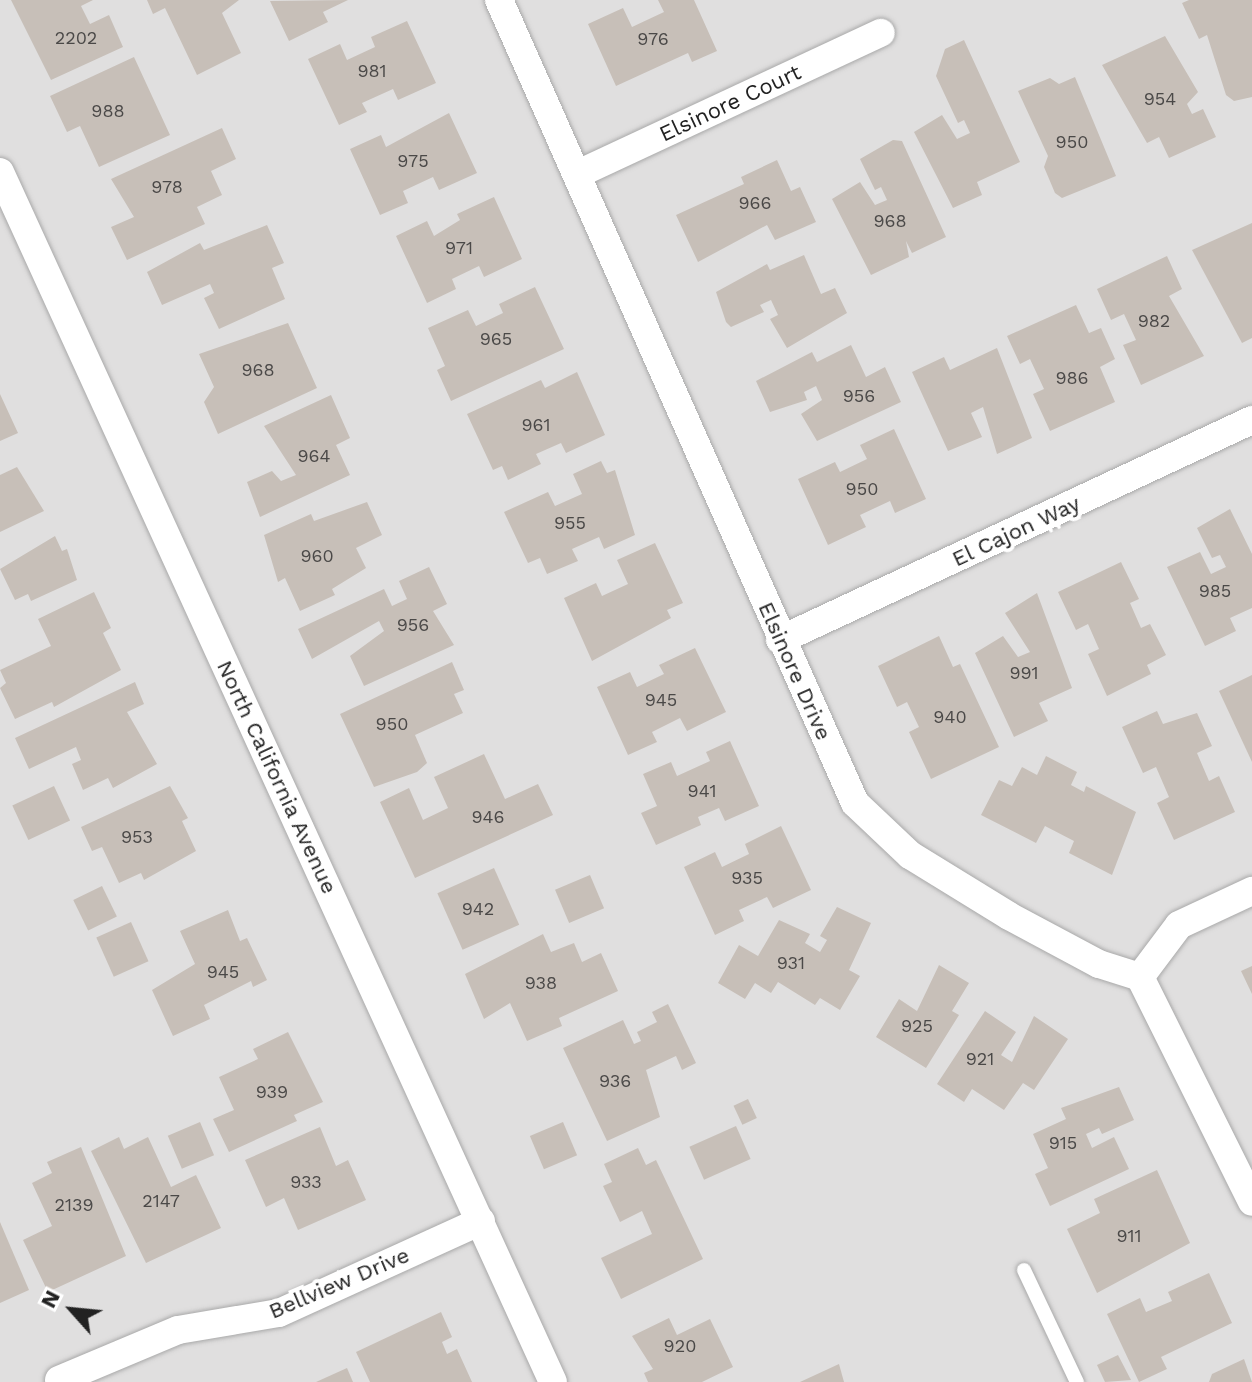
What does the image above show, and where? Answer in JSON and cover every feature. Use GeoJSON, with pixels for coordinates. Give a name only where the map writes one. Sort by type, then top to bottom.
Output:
{"type":"FeatureCollection","features":[{"type":"Feature","properties":{"kind":"street","name":"Elsinore Drive"},"geometry":{"type":"LineString","coordinates":[[499,0],[780,640],[855,803],[881,832],[1009,916],[1099,964],[1140,977]]}},
{"type":"Feature","properties":{"kind":"street","name":"Elsinore Court"},"geometry":{"type":"LineString","coordinates":[[578,174],[881,33]]}},
{"type":"Feature","properties":{"kind":"street","name":"North California Avenue"},"geometry":{"type":"LineString","coordinates":[[0,172],[553,1382]]}},
{"type":"Feature","properties":{"kind":"street","name":"El Cajon Way"},"geometry":{"type":"LineString","coordinates":[[780,640],[1252,420]]}},
{"type":"Feature","properties":{"kind":"street"},"geometry":{"type":"LineString","coordinates":[[1252,891],[1179,925],[1140,977],[1252,1202]]}},
{"type":"Feature","properties":{"kind":"street","name":"Bellview Drive"},"geometry":{"type":"LineString","coordinates":[[59,1380],[178,1330],[279,1313],[481,1221]]}},
{"type":"Feature","properties":{"kind":"lane"},"geometry":{"type":"LineString","coordinates":[[1024,1270],[1077,1382]]}},
{"type":"Feature","properties":{"kind":"shaded area"},"geometry":{"type":"Polygon","coordinates":[[[0,0],[1252,0],[1252,1382],[0,1382],[0,0]]]}},
{"type":"Feature","properties":{"kind":"building"},"geometry":{"type":"Polygon","coordinates":[[[11,0],[93,0],[81,6],[90,24],[109,15],[123,47],[51,80],[11,0]]]}},
{"type":"Feature","properties":{"kind":"building"},"geometry":{"type":"Polygon","coordinates":[[[147,0],[239,0],[222,13],[241,53],[197,75],[165,8],[153,14],[147,0]]]}},
{"type":"Feature","properties":{"kind":"building"},"geometry":{"type":"Polygon","coordinates":[[[348,0],[323,12],[328,22],[289,41],[270,1],[348,0]]]}},
{"type":"Feature","properties":{"kind":"building"},"geometry":{"type":"Polygon","coordinates":[[[658,0],[694,0],[717,51],[692,62],[688,53],[616,86],[588,24],[623,8],[632,27],[664,12],[658,0]]]}},
{"type":"Feature","properties":{"kind":"building"},"geometry":{"type":"Polygon","coordinates":[[[1189,0],[1252,0],[1252,97],[1234,101],[1226,95],[1207,35],[1199,39],[1182,3],[1189,0]]]}},
{"type":"Feature","properties":{"kind":"building"},"geometry":{"type":"Polygon","coordinates":[[[407,21],[436,83],[398,100],[393,89],[362,103],[367,112],[339,125],[308,59],[340,44],[347,60],[375,47],[371,37],[407,21]]]}},
{"type":"Feature","properties":{"kind":"building"},"geometry":{"type":"Polygon","coordinates":[[[1165,36],[1198,92],[1187,104],[1192,114],[1203,109],[1216,137],[1169,158],[1159,137],[1147,143],[1102,65],[1165,36]]]}},
{"type":"Feature","properties":{"kind":"building"},"geometry":{"type":"Polygon","coordinates":[[[964,40],[1020,162],[977,182],[982,195],[953,208],[914,132],[942,115],[957,139],[970,133],[964,120],[958,123],[936,76],[945,49],[964,40]]]}},
{"type":"Feature","properties":{"kind":"building"},"geometry":{"type":"Polygon","coordinates":[[[134,57],[170,135],[99,167],[80,126],[67,132],[50,96],[134,57]]]}},
{"type":"Feature","properties":{"kind":"building"},"geometry":{"type":"Polygon","coordinates":[[[1075,77],[1116,176],[1062,198],[1055,193],[1044,167],[1048,156],[1018,91],[1050,78],[1059,84],[1075,77]]]}},
{"type":"Feature","properties":{"kind":"building"},"geometry":{"type":"Polygon","coordinates":[[[449,113],[477,173],[439,190],[433,177],[403,191],[408,203],[380,215],[350,149],[381,135],[386,147],[449,113]]]}},
{"type":"Feature","properties":{"kind":"building"},"geometry":{"type":"Polygon","coordinates":[[[222,128],[236,159],[211,171],[222,195],[197,207],[205,224],[127,260],[111,227],[134,217],[111,179],[222,128]]]}},
{"type":"Feature","properties":{"kind":"building"},"geometry":{"type":"Polygon","coordinates":[[[893,140],[902,141],[946,237],[912,253],[906,241],[909,257],[871,275],[832,199],[860,182],[875,205],[887,200],[881,187],[875,190],[860,159],[893,140]]]}},
{"type":"Feature","properties":{"kind":"building"},"geometry":{"type":"Polygon","coordinates":[[[777,160],[791,191],[800,187],[816,222],[775,240],[767,225],[698,262],[676,215],[744,184],[741,177],[777,160]]]}},
{"type":"Feature","properties":{"kind":"building"},"geometry":{"type":"Polygon","coordinates":[[[494,197],[522,259],[484,277],[479,266],[452,279],[456,289],[427,303],[396,236],[427,221],[434,236],[460,220],[457,214],[494,197]]]}},
{"type":"Feature","properties":{"kind":"building"},"geometry":{"type":"Polygon","coordinates":[[[1252,223],[1252,338],[1242,343],[1192,250],[1252,223]]]}},
{"type":"Feature","properties":{"kind":"building"},"geometry":{"type":"Polygon","coordinates":[[[267,225],[284,263],[272,268],[285,299],[219,329],[204,298],[214,293],[210,284],[162,305],[147,272],[200,243],[204,250],[267,225]]]}},
{"type":"Feature","properties":{"kind":"building"},"geometry":{"type":"Polygon","coordinates":[[[804,255],[821,294],[835,288],[847,313],[787,348],[770,319],[778,315],[771,300],[760,305],[764,312],[731,327],[726,322],[716,292],[767,264],[770,270],[804,255]]]}},
{"type":"Feature","properties":{"kind":"building"},"geometry":{"type":"Polygon","coordinates":[[[1167,256],[1182,289],[1169,296],[1204,356],[1141,385],[1123,345],[1136,340],[1124,314],[1111,320],[1097,289],[1167,256]]]}},
{"type":"Feature","properties":{"kind":"building"},"geometry":{"type":"Polygon","coordinates":[[[535,287],[564,349],[451,401],[437,370],[445,366],[428,328],[468,310],[476,326],[503,313],[499,304],[535,287]]]}},
{"type":"Feature","properties":{"kind":"building"},"geometry":{"type":"Polygon","coordinates":[[[1076,305],[1089,333],[1101,328],[1115,359],[1100,367],[1115,402],[1050,431],[1033,394],[1044,389],[1030,359],[1020,364],[1007,336],[1076,305]]]}},
{"type":"Feature","properties":{"kind":"building"},"geometry":{"type":"Polygon","coordinates":[[[288,323],[317,388],[218,434],[204,402],[214,387],[199,354],[288,323]]]}},
{"type":"Feature","properties":{"kind":"building"},"geometry":{"type":"Polygon","coordinates":[[[851,345],[866,377],[885,367],[901,402],[817,441],[801,414],[822,400],[816,386],[804,392],[807,400],[770,412],[756,381],[812,352],[817,362],[851,345]]]}},
{"type":"Feature","properties":{"kind":"building"},"geometry":{"type":"Polygon","coordinates":[[[997,348],[1032,438],[997,454],[983,407],[971,413],[982,437],[948,451],[912,372],[944,357],[950,370],[997,348]]]}},
{"type":"Feature","properties":{"kind":"building"},"geometry":{"type":"Polygon","coordinates":[[[577,372],[605,435],[566,453],[561,443],[536,454],[541,464],[508,480],[502,466],[493,470],[467,414],[541,380],[545,388],[577,372]]]}},
{"type":"Feature","properties":{"kind":"building"},"geometry":{"type":"Polygon","coordinates":[[[0,394],[18,433],[0,441],[0,394]]]}},
{"type":"Feature","properties":{"kind":"building"},"geometry":{"type":"Polygon","coordinates":[[[331,395],[350,438],[336,445],[350,475],[260,517],[247,482],[272,471],[281,481],[296,475],[264,426],[331,395]]]}},
{"type":"Feature","properties":{"kind":"building"},"geometry":{"type":"Polygon","coordinates":[[[894,429],[926,499],[895,513],[890,501],[860,515],[866,527],[828,545],[798,479],[835,462],[840,472],[867,459],[860,445],[894,429]]]}},
{"type":"Feature","properties":{"kind":"building"},"geometry":{"type":"Polygon","coordinates":[[[601,461],[607,473],[615,470],[635,535],[604,549],[599,537],[572,549],[578,561],[547,574],[540,558],[528,563],[504,512],[548,492],[555,506],[582,494],[573,474],[601,461]]]}},
{"type":"Feature","properties":{"kind":"building"},"geometry":{"type":"Polygon","coordinates":[[[17,467],[44,511],[0,532],[0,475],[17,467]]]}},
{"type":"Feature","properties":{"kind":"building"},"geometry":{"type":"Polygon","coordinates":[[[367,502],[382,535],[356,548],[366,568],[332,589],[335,595],[300,611],[285,578],[278,582],[264,535],[311,514],[314,521],[367,502]]]}},
{"type":"Feature","properties":{"kind":"building"},"geometry":{"type":"Polygon","coordinates":[[[1230,509],[1252,554],[1252,608],[1230,618],[1236,631],[1205,646],[1167,567],[1200,552],[1211,574],[1226,567],[1220,555],[1212,558],[1197,528],[1230,509]]]}},
{"type":"Feature","properties":{"kind":"building"},"geometry":{"type":"Polygon","coordinates":[[[55,536],[62,551],[67,549],[77,580],[31,601],[28,594],[15,600],[0,569],[55,536]]]}},
{"type":"Feature","properties":{"kind":"building"},"geometry":{"type":"Polygon","coordinates":[[[655,543],[683,603],[667,610],[671,618],[592,661],[564,598],[596,583],[602,596],[628,584],[617,560],[655,543]]]}},
{"type":"Feature","properties":{"kind":"building"},"geometry":{"type":"Polygon","coordinates":[[[1121,562],[1139,599],[1130,603],[1141,628],[1150,624],[1166,655],[1147,665],[1151,674],[1107,696],[1088,654],[1099,649],[1088,624],[1076,630],[1058,592],[1121,562]]]}},
{"type":"Feature","properties":{"kind":"building"},"geometry":{"type":"Polygon","coordinates":[[[429,567],[447,604],[433,611],[454,645],[364,686],[350,656],[384,631],[379,621],[312,659],[298,629],[384,589],[392,606],[407,599],[399,581],[429,567]]]}},
{"type":"Feature","properties":{"kind":"building"},"geometry":{"type":"Polygon","coordinates":[[[94,592],[111,628],[103,633],[121,670],[54,707],[52,702],[15,719],[0,688],[6,683],[0,670],[51,646],[38,619],[94,592]]]}},
{"type":"Feature","properties":{"kind":"building"},"geometry":{"type":"Polygon","coordinates":[[[1037,593],[1072,688],[1039,703],[1048,721],[1014,737],[975,653],[1003,636],[1018,657],[1030,652],[1005,613],[1037,593]]]}},
{"type":"Feature","properties":{"kind":"building"},"geometry":{"type":"Polygon","coordinates":[[[939,636],[953,667],[960,664],[999,747],[931,779],[909,732],[919,727],[907,702],[897,707],[878,666],[939,636]]]}},
{"type":"Feature","properties":{"kind":"building"},"geometry":{"type":"Polygon","coordinates":[[[695,648],[726,712],[687,731],[680,718],[652,732],[657,742],[628,755],[597,687],[630,672],[637,687],[664,674],[659,665],[695,648]]]}},
{"type":"Feature","properties":{"kind":"building"},"geometry":{"type":"Polygon","coordinates":[[[452,662],[464,690],[454,694],[463,713],[415,735],[427,763],[417,772],[374,787],[340,714],[452,662]]]}},
{"type":"Feature","properties":{"kind":"building"},"geometry":{"type":"Polygon","coordinates":[[[1252,675],[1252,762],[1219,691],[1252,675]]]}},
{"type":"Feature","properties":{"kind":"building"},"geometry":{"type":"Polygon","coordinates":[[[135,682],[144,704],[127,712],[157,764],[113,788],[108,778],[83,790],[72,764],[81,760],[76,747],[29,769],[15,738],[135,682]]]}},
{"type":"Feature","properties":{"kind":"building"},"geometry":{"type":"Polygon","coordinates":[[[1157,711],[1163,724],[1197,713],[1212,746],[1197,753],[1209,781],[1219,776],[1235,812],[1174,840],[1157,803],[1169,797],[1156,767],[1143,773],[1122,727],[1157,711]]]}},
{"type":"Feature","properties":{"kind":"building"},"geometry":{"type":"Polygon","coordinates":[[[730,741],[759,806],[725,821],[719,808],[698,817],[701,825],[656,845],[641,813],[657,806],[643,774],[671,762],[677,776],[710,761],[706,752],[730,741]]]}},
{"type":"Feature","properties":{"kind":"building"},"geometry":{"type":"Polygon","coordinates":[[[484,754],[505,799],[538,784],[553,815],[415,878],[380,802],[409,788],[423,820],[448,808],[434,777],[484,754]]]}},
{"type":"Feature","properties":{"kind":"building"},"geometry":{"type":"Polygon","coordinates":[[[1046,756],[1077,772],[1071,785],[1084,792],[1086,786],[1136,812],[1112,875],[1069,853],[1074,841],[1045,826],[1036,843],[981,815],[999,780],[1012,786],[1022,767],[1037,775],[1046,756]]]}},
{"type":"Feature","properties":{"kind":"building"},"geometry":{"type":"Polygon","coordinates":[[[54,786],[70,820],[28,840],[12,805],[54,786]]]}},
{"type":"Feature","properties":{"kind":"building"},"geometry":{"type":"Polygon","coordinates":[[[170,786],[188,818],[182,821],[196,851],[144,880],[141,873],[119,883],[102,847],[92,851],[81,827],[170,786]]]}},
{"type":"Feature","properties":{"kind":"building"},"geometry":{"type":"Polygon","coordinates":[[[781,826],[811,890],[773,908],[767,897],[739,910],[744,921],[715,935],[684,867],[715,852],[722,867],[749,854],[745,844],[781,826]]]}},
{"type":"Feature","properties":{"kind":"building"},"geometry":{"type":"Polygon","coordinates":[[[494,868],[519,925],[463,950],[437,893],[494,868]]]}},
{"type":"Feature","properties":{"kind":"building"},"geometry":{"type":"Polygon","coordinates":[[[590,875],[604,908],[569,923],[555,890],[590,875]]]}},
{"type":"Feature","properties":{"kind":"building"},"geometry":{"type":"Polygon","coordinates":[[[102,886],[117,917],[88,931],[73,900],[102,886]]]}},
{"type":"Feature","properties":{"kind":"building"},"geometry":{"type":"Polygon","coordinates":[[[837,907],[871,923],[849,970],[860,976],[840,1010],[820,998],[815,1005],[778,982],[771,993],[755,983],[745,999],[718,983],[739,945],[758,956],[779,920],[810,934],[805,943],[820,952],[827,940],[820,936],[837,907]]]}},
{"type":"Feature","properties":{"kind":"building"},"geometry":{"type":"Polygon","coordinates":[[[228,910],[240,941],[247,938],[267,980],[253,987],[251,981],[204,1005],[210,1019],[173,1036],[152,990],[195,964],[180,931],[228,910]]]}},
{"type":"Feature","properties":{"kind":"building"},"geometry":{"type":"Polygon","coordinates":[[[131,922],[148,961],[114,977],[96,937],[131,922]]]}},
{"type":"Feature","properties":{"kind":"building"},"geometry":{"type":"Polygon","coordinates":[[[543,934],[551,952],[574,943],[582,962],[601,953],[618,991],[559,1018],[562,1026],[527,1041],[510,1003],[484,1019],[465,974],[543,934]]]}},
{"type":"Feature","properties":{"kind":"building"},"geometry":{"type":"Polygon","coordinates":[[[939,965],[969,983],[952,1011],[959,1015],[926,1068],[876,1037],[899,999],[917,1011],[939,965]]]}},
{"type":"Feature","properties":{"kind":"building"},"geometry":{"type":"Polygon","coordinates":[[[1252,966],[1252,994],[1241,971],[1252,966]]]}},
{"type":"Feature","properties":{"kind":"building"},"geometry":{"type":"Polygon","coordinates":[[[668,1004],[696,1063],[682,1070],[676,1056],[646,1070],[660,1117],[607,1141],[563,1048],[623,1020],[634,1044],[641,1041],[637,1032],[657,1022],[652,1012],[668,1004]]]}},
{"type":"Feature","properties":{"kind":"building"},"geometry":{"type":"Polygon","coordinates":[[[985,1011],[1016,1032],[1001,1055],[1012,1062],[1034,1016],[1068,1039],[1034,1090],[1023,1083],[1004,1110],[972,1089],[964,1102],[937,1084],[985,1011]]]}},
{"type":"Feature","properties":{"kind":"building"},"geometry":{"type":"Polygon","coordinates":[[[288,1032],[323,1102],[294,1115],[297,1121],[229,1152],[213,1119],[234,1110],[219,1077],[258,1059],[253,1049],[288,1032]]]}},
{"type":"Feature","properties":{"kind":"building"},"geometry":{"type":"Polygon","coordinates":[[[1119,1087],[1134,1120],[1102,1134],[1099,1128],[1086,1134],[1092,1148],[1114,1137],[1129,1169],[1050,1206],[1035,1174],[1048,1168],[1033,1134],[1066,1119],[1061,1108],[1119,1087]]]}},
{"type":"Feature","properties":{"kind":"building"},"geometry":{"type":"Polygon","coordinates":[[[748,1099],[757,1118],[742,1125],[733,1106],[748,1099]]]}},
{"type":"Feature","properties":{"kind":"building"},"geometry":{"type":"Polygon","coordinates":[[[200,1122],[214,1155],[182,1169],[168,1136],[200,1122]]]}},
{"type":"Feature","properties":{"kind":"building"},"geometry":{"type":"Polygon","coordinates":[[[563,1122],[577,1155],[544,1169],[530,1136],[563,1122]]]}},
{"type":"Feature","properties":{"kind":"building"},"geometry":{"type":"Polygon","coordinates":[[[736,1126],[751,1159],[704,1180],[689,1147],[736,1126]]]}},
{"type":"Feature","properties":{"kind":"building"},"geometry":{"type":"Polygon","coordinates":[[[320,1127],[336,1166],[348,1160],[366,1200],[298,1230],[284,1198],[266,1207],[245,1160],[320,1127]]]}},
{"type":"Feature","properties":{"kind":"building"},"geometry":{"type":"Polygon","coordinates":[[[119,1137],[124,1149],[148,1137],[171,1187],[196,1175],[221,1228],[146,1263],[91,1151],[119,1137]]]}},
{"type":"Feature","properties":{"kind":"building"},"geometry":{"type":"Polygon","coordinates":[[[81,1147],[126,1256],[48,1292],[23,1240],[52,1226],[32,1183],[52,1173],[47,1162],[81,1147]]]}},
{"type":"Feature","properties":{"kind":"building"},"geometry":{"type":"Polygon","coordinates":[[[638,1148],[646,1165],[656,1160],[703,1259],[621,1299],[601,1258],[652,1234],[642,1211],[620,1222],[603,1186],[612,1182],[604,1164],[638,1148]]]}},
{"type":"Feature","properties":{"kind":"building"},"geometry":{"type":"Polygon","coordinates":[[[1157,1170],[1190,1243],[1097,1293],[1067,1229],[1100,1213],[1094,1199],[1157,1170]]]}},
{"type":"Feature","properties":{"kind":"building"},"geometry":{"type":"Polygon","coordinates":[[[0,1222],[29,1290],[0,1303],[0,1222]]]}},
{"type":"Feature","properties":{"kind":"building"},"geometry":{"type":"Polygon","coordinates":[[[1209,1273],[1232,1323],[1161,1357],[1167,1369],[1139,1382],[1107,1314],[1140,1298],[1146,1312],[1172,1301],[1168,1292],[1209,1273]]]}},
{"type":"Feature","properties":{"kind":"building"},"geometry":{"type":"Polygon","coordinates":[[[441,1312],[452,1337],[442,1342],[447,1354],[457,1349],[472,1382],[370,1382],[356,1352],[441,1312]]]}},
{"type":"Feature","properties":{"kind":"building"},"geometry":{"type":"Polygon","coordinates":[[[669,1318],[677,1335],[710,1319],[733,1367],[702,1382],[648,1382],[644,1373],[653,1369],[632,1336],[669,1318]]]}},
{"type":"Feature","properties":{"kind":"building"},"geometry":{"type":"Polygon","coordinates":[[[1118,1355],[1131,1380],[1105,1382],[1097,1365],[1118,1355]]]}},
{"type":"Feature","properties":{"kind":"building"},"geometry":{"type":"Polygon","coordinates":[[[1244,1359],[1252,1382],[1209,1382],[1212,1374],[1244,1359]]]}},
{"type":"Feature","properties":{"kind":"building"},"geometry":{"type":"Polygon","coordinates":[[[839,1364],[844,1382],[800,1382],[839,1364]]]}},
{"type":"Feature","properties":{"kind":"building"},"geometry":{"type":"Polygon","coordinates":[[[347,1368],[353,1382],[316,1382],[347,1368]]]}}]}
